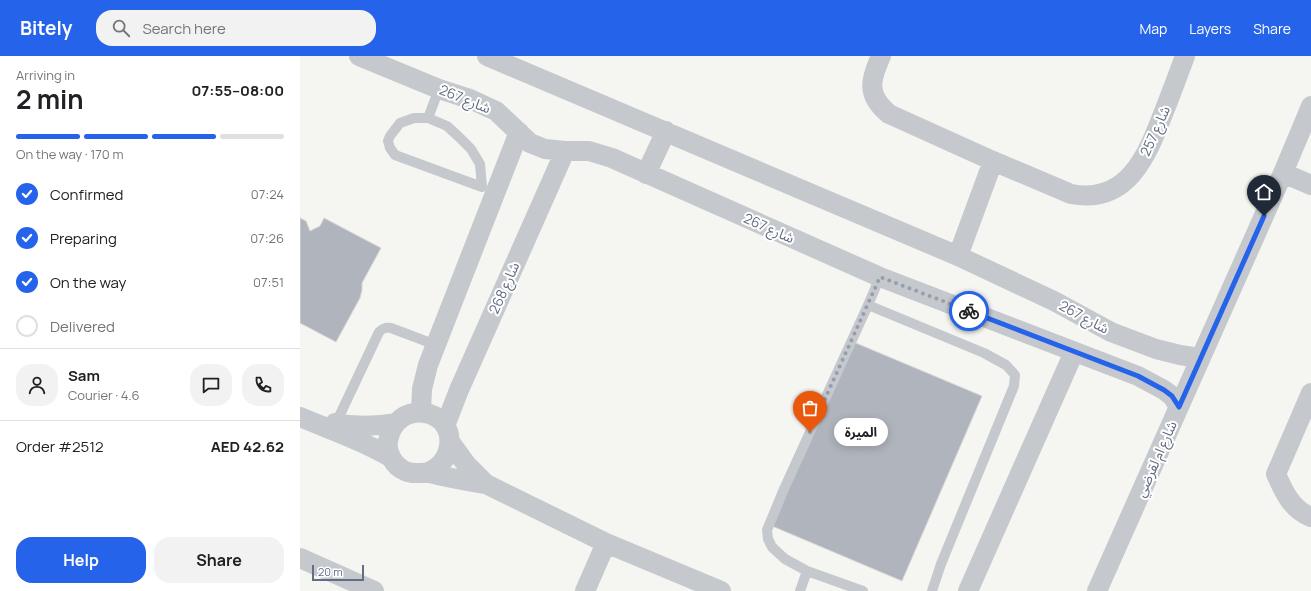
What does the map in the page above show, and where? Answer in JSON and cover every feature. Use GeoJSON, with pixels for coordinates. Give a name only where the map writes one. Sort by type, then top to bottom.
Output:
{"type":"FeatureCollection","features":[{"type":"Feature","properties":{"kind":"street","name":"شارع 267"},"geometry":{"type":"LineString","coordinates":[[359,56],[439,89],[470,99],[496,111],[530,143],[537,146],[545,149],[589,151],[599,154],[880,277],[1138,376],[1172,396],[1179,407]]}},
{"type":"Feature","properties":{"kind":"street","name":"شارع 267"},"geometry":{"type":"LineString","coordinates":[[487,56],[524,63],[666,131],[958,256],[1054,302],[1111,332],[1156,349],[1200,358]]}},
{"type":"Feature","properties":{"kind":"street","name":"شارع 257"},"geometry":{"type":"LineString","coordinates":[[881,56],[873,73],[873,92],[876,100],[889,114],[993,162],[1071,194],[1084,196],[1109,192],[1120,185],[1139,165],[1153,140],[1186,56]]}},
{"type":"Feature","properties":{"kind":"street","name":"شارع ام لقرضي"},"geometry":{"type":"LineString","coordinates":[[1097,591],[1283,173],[1311,106]]}},
{"type":"Feature","properties":{"kind":"street"},"geometry":{"type":"LineString","coordinates":[[646,174],[666,131]]}},
{"type":"Feature","properties":{"kind":"street"},"geometry":{"type":"LineString","coordinates":[[421,412],[424,377],[489,191],[519,132]]}},
{"type":"Feature","properties":{"kind":"street","name":"شارع 268"},"geometry":{"type":"LineString","coordinates":[[448,434],[459,390],[565,151]]}},
{"type":"Feature","properties":{"kind":"street"},"geometry":{"type":"LineString","coordinates":[[958,256],[993,162]]}},
{"type":"Feature","properties":{"kind":"street"},"geometry":{"type":"LineString","coordinates":[[1283,173],[1311,185]]}},
{"type":"Feature","properties":{"kind":"street"},"geometry":{"type":"LineString","coordinates":[[968,591],[1074,352]]}},
{"type":"Feature","properties":{"kind":"street"},"geometry":{"type":"LineString","coordinates":[[1311,393],[1276,474],[1286,496],[1303,514],[1311,517]]}},
{"type":"Feature","properties":{"kind":"street"},"geometry":{"type":"LineString","coordinates":[[300,410],[336,423],[361,427],[395,424]]}},
{"type":"Feature","properties":{"kind":"street"},"geometry":{"type":"LineString","coordinates":[[390,457],[388,444],[390,433],[395,424],[403,416],[415,412],[430,414],[439,419],[466,464],[486,484]]}},
{"type":"Feature","properties":{"kind":"street"},"geometry":{"type":"LineString","coordinates":[[300,417],[376,448],[390,457],[405,471],[416,474],[427,473],[437,469],[444,462],[448,452],[448,434]]}},
{"type":"Feature","properties":{"kind":"street"},"geometry":{"type":"LineString","coordinates":[[427,473],[486,484],[606,543],[720,591]]}},
{"type":"Feature","properties":{"kind":"street"},"geometry":{"type":"LineString","coordinates":[[585,591],[606,543]]}},
{"type":"Feature","properties":{"kind":"street"},"geometry":{"type":"LineString","coordinates":[[300,558],[374,591]]}},
{"type":"Feature","properties":{"kind":"lane"},"geometry":{"type":"LineString","coordinates":[[428,118],[439,89]]}},
{"type":"Feature","properties":{"kind":"lane"},"geometry":{"type":"LineString","coordinates":[[414,118],[428,118],[447,126],[460,137],[480,164],[489,191],[395,155],[390,148],[388,141],[390,136],[400,123],[414,118]]}},
{"type":"Feature","properties":{"kind":"lane"},"geometry":{"type":"LineString","coordinates":[[863,591],[807,571],[785,559],[772,547],[768,539],[767,530],[880,277]]}},
{"type":"Feature","properties":{"kind":"lane"},"geometry":{"type":"LineString","coordinates":[[868,305],[984,353],[1006,365],[1014,375],[1014,386],[932,591]]}},
{"type":"Feature","properties":{"kind":"lane"},"geometry":{"type":"LineString","coordinates":[[336,423],[379,332],[382,329],[391,328],[436,345]]}},
{"type":"Feature","properties":{"kind":"lane"},"geometry":{"type":"LineString","coordinates":[[800,591],[807,571]]}},
{"type":"Feature","properties":{"kind":"building"},"geometry":{"type":"Polygon","coordinates":[[[300,218],[306,221],[310,231],[320,226],[324,218],[381,248],[362,283],[360,298],[336,342],[300,323],[300,218]]]}},
{"type":"Feature","properties":{"kind":"building"},"geometry":{"type":"Polygon","coordinates":[[[851,341],[982,396],[902,581],[772,526],[851,341]]]}},
{"type":"Feature","properties":{"kind":"way so far"},"geometry":{"type":"LineString","coordinates":[[810,432],[880,277],[969,311]]}},
{"type":"Feature","properties":{"kind":"place","name":"الميرة"},"geometry":{"type":"Point","coordinates":[810,432]}},
{"type":"Feature","properties":{"kind":"route"},"geometry":{"type":"LineString","coordinates":[[969,311],[1138,376],[1172,396],[1179,407],[1264,216]]}}]}
